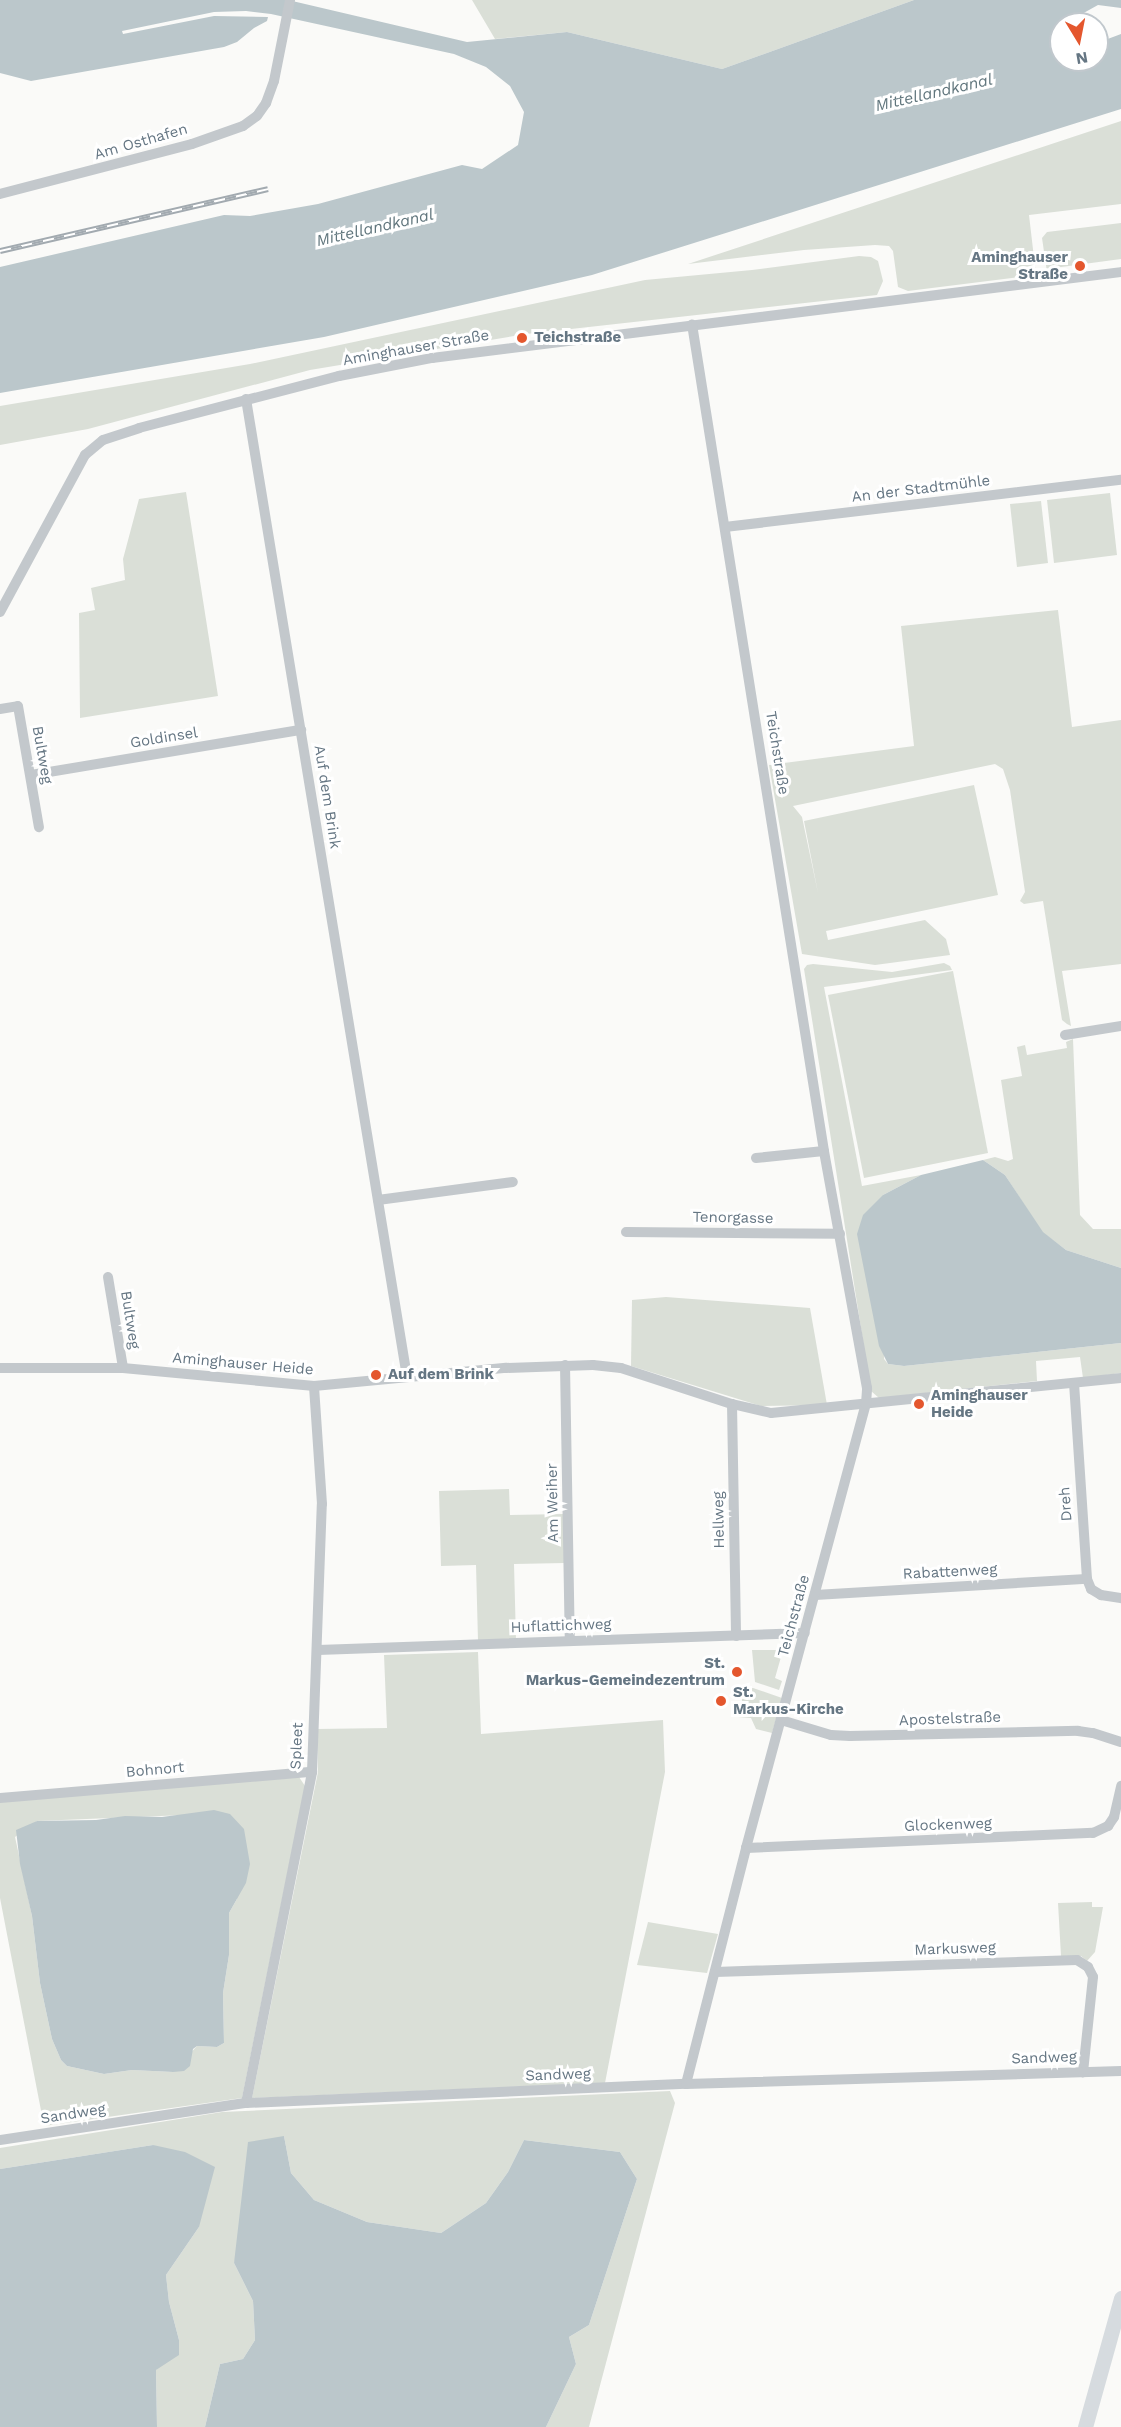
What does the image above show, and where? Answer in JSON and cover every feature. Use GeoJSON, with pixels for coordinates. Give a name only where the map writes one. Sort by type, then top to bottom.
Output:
{"type":"FeatureCollection","features":[{"type":"Feature","properties":{"kind":"street","name":"Am Osthafen"},"geometry":{"type":"LineString","coordinates":[[0,194],[86,173],[228,133],[256,116],[266,104],[271,90],[290,0]]}},
{"type":"Feature","properties":{"kind":"street","name":"Aminghauser Straße"},"geometry":{"type":"LineString","coordinates":[[0,612],[79,464],[94,445],[139,428],[339,376],[432,358],[1121,272]]}},
{"type":"Feature","properties":{"kind":"street","name":"Teichstraße"},"geometry":{"type":"LineString","coordinates":[[686,2084],[746,1848],[866,1404],[867,1388],[824,1151],[692,324]]}},
{"type":"Feature","properties":{"kind":"street","name":"Auf dem Brink"},"geometry":{"type":"LineString","coordinates":[[246,399],[407,1377]]}},
{"type":"Feature","properties":{"kind":"street","name":"An der Stadtmühle"},"geometry":{"type":"LineString","coordinates":[[725,527],[1121,480]]}},
{"type":"Feature","properties":{"kind":"street","name":"Bultweg"},"geometry":{"type":"LineString","coordinates":[[0,709],[18,706],[39,827]]}},
{"type":"Feature","properties":{"kind":"street","name":"Goldinsel"},"geometry":{"type":"LineString","coordinates":[[31,775],[301,730]]}},
{"type":"Feature","properties":{"kind":"street"},"geometry":{"type":"LineString","coordinates":[[1065,1035],[1121,1026]]}},
{"type":"Feature","properties":{"kind":"street"},"geometry":{"type":"LineString","coordinates":[[756,1158],[824,1151]]}},
{"type":"Feature","properties":{"kind":"street"},"geometry":{"type":"LineString","coordinates":[[378,1200],[513,1182]]}},
{"type":"Feature","properties":{"kind":"street","name":"Tenorgasse"},"geometry":{"type":"LineString","coordinates":[[626,1232],[840,1234]]}},
{"type":"Feature","properties":{"kind":"street","name":"Bultweg"},"geometry":{"type":"LineString","coordinates":[[108,1277],[123,1368]]}},
{"type":"Feature","properties":{"kind":"street","name":"Aminghauser Heide"},"geometry":{"type":"LineString","coordinates":[[0,1368],[123,1368],[314,1386],[565,1365],[621,1368],[732,1404],[771,1413],[1121,1377]]}},
{"type":"Feature","properties":{"kind":"street","name":"Am Weiher"},"geometry":{"type":"LineString","coordinates":[[565,1365],[570,1641]]}},
{"type":"Feature","properties":{"kind":"street","name":"Dreh"},"geometry":{"type":"LineString","coordinates":[[1074,1383],[1087,1579]]}},
{"type":"Feature","properties":{"kind":"street","name":"Spleet"},"geometry":{"type":"LineString","coordinates":[[246,2103],[312,1772],[322,1504],[314,1386]]}},
{"type":"Feature","properties":{"kind":"street","name":"Hellweg"},"geometry":{"type":"LineString","coordinates":[[732,1404],[736,1636]]}},
{"type":"Feature","properties":{"kind":"street"},"geometry":{"type":"LineString","coordinates":[[1087,1579],[1091,1589],[1101,1595],[1121,1598]]}},
{"type":"Feature","properties":{"kind":"street","name":"Rabattenweg"},"geometry":{"type":"LineString","coordinates":[[815,1595],[1087,1579]]}},
{"type":"Feature","properties":{"kind":"street","name":"Huflattichweg"},"geometry":{"type":"LineString","coordinates":[[318,1650],[805,1633]]}},
{"type":"Feature","properties":{"kind":"street","name":"Apostelstraße"},"geometry":{"type":"LineString","coordinates":[[781,1720],[831,1735],[1078,1731],[1121,1742]]}},
{"type":"Feature","properties":{"kind":"street","name":"Bohnort"},"geometry":{"type":"LineString","coordinates":[[0,1798],[312,1772]]}},
{"type":"Feature","properties":{"kind":"street","name":"Glockenweg"},"geometry":{"type":"LineString","coordinates":[[746,1848],[1093,1833],[1108,1826],[1114,1816],[1121,1786]]}},
{"type":"Feature","properties":{"kind":"street","name":"Markusweg"},"geometry":{"type":"LineString","coordinates":[[715,1972],[1077,1960],[1088,1967],[1094,1977],[1083,2072]]}},
{"type":"Feature","properties":{"kind":"street","name":"Sandweg"},"geometry":{"type":"LineString","coordinates":[[0,2140],[246,2103],[686,2084],[1121,2071]]}},
{"type":"Feature","properties":{"kind":"street"},"geometry":{"type":"LineString","coordinates":[[1085,2427],[1121,2298]]}},
{"type":"Feature","properties":{"kind":"shaded area"},"geometry":{"type":"Polygon","coordinates":[[[472,0],[914,0],[722,69],[567,32],[495,39],[472,0]]]}},
{"type":"Feature","properties":{"kind":"shaded area"},"geometry":{"type":"Polygon","coordinates":[[[1121,121],[1121,204],[1029,215],[1036,275],[908,291],[898,287],[893,251],[889,246],[875,245],[804,250],[688,264],[1121,121]]]}},
{"type":"Feature","properties":{"kind":"shaded area"},"geometry":{"type":"Polygon","coordinates":[[[1121,223],[1121,259],[1054,268],[1047,272],[1042,238],[1047,232],[1121,223]]]}},
{"type":"Feature","properties":{"kind":"shaded area"},"geometry":{"type":"Polygon","coordinates":[[[859,256],[871,257],[878,261],[883,281],[877,295],[526,334],[310,370],[88,429],[0,445],[0,406],[250,364],[645,280],[752,270],[859,256]]]}},
{"type":"Feature","properties":{"kind":"shaded area"},"geometry":{"type":"Polygon","coordinates":[[[186,492],[218,696],[80,718],[79,613],[95,610],[91,588],[125,580],[123,559],[139,499],[186,492]]]}},
{"type":"Feature","properties":{"kind":"shaded area"},"geometry":{"type":"Polygon","coordinates":[[[1110,493],[1117,555],[1054,563],[1047,500],[1110,493]]]}},
{"type":"Feature","properties":{"kind":"shaded area"},"geometry":{"type":"Polygon","coordinates":[[[1041,501],[1048,563],[1017,567],[1010,504],[1041,501]]]}},
{"type":"Feature","properties":{"kind":"shaded area"},"geometry":{"type":"Polygon","coordinates":[[[1058,610],[1072,727],[1121,720],[1121,964],[1062,971],[1071,1026],[1062,1020],[1043,901],[1024,904],[1020,901],[1025,892],[1010,790],[1003,769],[995,764],[793,806],[802,817],[818,893],[804,821],[974,785],[998,895],[826,931],[828,940],[925,920],[946,939],[950,955],[875,965],[802,954],[769,765],[914,746],[901,626],[1058,610]]]}},
{"type":"Feature","properties":{"kind":"shaded area"},"geometry":{"type":"Polygon","coordinates":[[[944,963],[952,970],[824,987],[862,1186],[921,1175],[883,1195],[884,1359],[888,1364],[904,1366],[1121,1343],[1121,1373],[1083,1378],[1080,1357],[1036,1361],[1037,1381],[879,1398],[871,1391],[804,969],[807,965],[813,964],[892,972],[944,963]]]}},
{"type":"Feature","properties":{"kind":"shaded area"},"geometry":{"type":"Polygon","coordinates":[[[953,971],[988,1153],[864,1178],[828,995],[953,971]]]}},
{"type":"Feature","properties":{"kind":"shaded area"},"geometry":{"type":"Polygon","coordinates":[[[1073,1039],[1080,1215],[1093,1229],[1121,1229],[1121,1268],[1066,1250],[1042,1232],[1005,1175],[983,1160],[995,1157],[1008,1161],[1013,1159],[1001,1080],[1022,1076],[1017,1047],[1025,1045],[1027,1055],[1067,1048],[1066,1042],[1073,1039]]]}},
{"type":"Feature","properties":{"kind":"shaded area"},"geometry":{"type":"Polygon","coordinates":[[[666,1297],[810,1308],[827,1405],[761,1406],[631,1366],[632,1300],[666,1297]]]}},
{"type":"Feature","properties":{"kind":"shaded area"},"geometry":{"type":"Polygon","coordinates":[[[509,1489],[510,1515],[564,1514],[565,1563],[514,1564],[516,1640],[478,1641],[476,1565],[441,1566],[439,1491],[509,1489]]]}},
{"type":"Feature","properties":{"kind":"shaded area"},"geometry":{"type":"Polygon","coordinates":[[[752,1650],[783,1650],[775,1678],[782,1681],[779,1690],[755,1682],[752,1650]]]}},
{"type":"Feature","properties":{"kind":"shaded area"},"geometry":{"type":"Polygon","coordinates":[[[478,1652],[481,1734],[663,1720],[665,1772],[605,2083],[252,2098],[318,1772],[317,1729],[387,1728],[384,1655],[478,1652]]]}},
{"type":"Feature","properties":{"kind":"shaded area"},"geometry":{"type":"Polygon","coordinates":[[[742,1688],[753,1688],[782,1698],[772,1733],[756,1729],[751,1718],[738,1717],[737,1707],[742,1707],[742,1688]]]}},
{"type":"Feature","properties":{"kind":"shaded area"},"geometry":{"type":"Polygon","coordinates":[[[299,1777],[305,1786],[242,2098],[44,2126],[0,1898],[0,1802],[299,1777]],[[185,1815],[37,1821],[15,1837],[32,1916],[40,1983],[52,2039],[61,2060],[67,2066],[104,2074],[132,2070],[173,2072],[197,2046],[217,2047],[224,2043],[223,1993],[229,1955],[229,1913],[237,1899],[185,1815]]]}},
{"type":"Feature","properties":{"kind":"shaded area"},"geometry":{"type":"Polygon","coordinates":[[[1092,1902],[1092,1907],[1103,1907],[1095,1952],[1087,1961],[1081,1956],[1061,1956],[1058,1903],[1092,1902]]]}},
{"type":"Feature","properties":{"kind":"shaded area"},"geometry":{"type":"Polygon","coordinates":[[[648,1922],[718,1934],[707,1973],[637,1965],[648,1922]]]}},
{"type":"Feature","properties":{"kind":"shaded area"},"geometry":{"type":"Polygon","coordinates":[[[670,2091],[675,2103],[589,2427],[546,2427],[576,2364],[569,2337],[589,2325],[637,2179],[620,2152],[524,2140],[508,2172],[486,2203],[441,2233],[367,2222],[314,2200],[291,2173],[284,2136],[234,2263],[253,2301],[255,2340],[243,2359],[220,2364],[205,2427],[157,2427],[156,2370],[179,2340],[169,2302],[166,2275],[199,2227],[153,2145],[0,2169],[0,2148],[222,2112],[670,2091]]]}},
{"type":"Feature","properties":{"kind":"water","name":"Mittellandkanal"},"geometry":{"type":"Polygon","coordinates":[[[0,0],[288,0],[467,42],[567,32],[722,69],[914,0],[1121,0],[1121,8],[1098,5],[1085,12],[1049,12],[1049,72],[1109,72],[1109,38],[1121,34],[1121,109],[592,275],[324,337],[0,393],[0,267],[224,215],[250,216],[318,204],[462,165],[482,169],[518,145],[524,112],[510,86],[486,67],[454,54],[271,14],[246,11],[214,12],[122,31],[123,34],[214,16],[268,17],[267,21],[237,42],[224,47],[31,81],[0,73],[0,0]]]}},
{"type":"Feature","properties":{"kind":"water"},"geometry":{"type":"Polygon","coordinates":[[[983,1160],[1005,1175],[1043,1232],[1066,1250],[1121,1268],[1121,1343],[904,1366],[888,1364],[879,1346],[857,1234],[863,1215],[883,1195],[921,1175],[983,1160]]]}},
{"type":"Feature","properties":{"kind":"water"},"geometry":{"type":"Polygon","coordinates":[[[214,1810],[230,1814],[244,1829],[250,1864],[246,1883],[229,1913],[229,1955],[223,1993],[224,2043],[217,2047],[197,2046],[193,2049],[190,2066],[184,2071],[132,2070],[104,2074],[67,2066],[61,2060],[52,2039],[40,1983],[32,1916],[20,1864],[16,1830],[37,1821],[96,1820],[125,1816],[162,1817],[214,1810]]]}},
{"type":"Feature","properties":{"kind":"water"},"geometry":{"type":"Polygon","coordinates":[[[284,2136],[291,2173],[314,2200],[367,2222],[441,2233],[486,2203],[508,2172],[524,2140],[620,2152],[637,2179],[589,2325],[569,2337],[576,2364],[546,2427],[205,2427],[220,2364],[243,2359],[255,2340],[253,2301],[234,2263],[248,2142],[284,2136]]]}},
{"type":"Feature","properties":{"kind":"water"},"geometry":{"type":"Polygon","coordinates":[[[153,2145],[185,2152],[215,2167],[199,2227],[166,2275],[169,2302],[179,2340],[179,2355],[156,2370],[157,2427],[0,2427],[0,2169],[153,2145]]]}},
{"type":"Feature","properties":{"kind":"railway"},"geometry":{"type":"LineString","coordinates":[[0,251],[268,189]]}},
{"type":"Feature","properties":{"kind":"place","name":"Aminghauser Straße"},"geometry":{"type":"Point","coordinates":[1080,266]}},
{"type":"Feature","properties":{"kind":"place","name":"Teichstraße"},"geometry":{"type":"Point","coordinates":[522,338]}},
{"type":"Feature","properties":{"kind":"place","name":"Auf dem Brink"},"geometry":{"type":"Point","coordinates":[376,1375]}},
{"type":"Feature","properties":{"kind":"place","name":"Aminghauser Heide"},"geometry":{"type":"Point","coordinates":[919,1404]}},
{"type":"Feature","properties":{"kind":"place","name":"St. Markus-Gemeindezentrum"},"geometry":{"type":"Point","coordinates":[737,1672]}},
{"type":"Feature","properties":{"kind":"place","name":"St. Markus-Kirche"},"geometry":{"type":"Point","coordinates":[721,1701]}}]}
